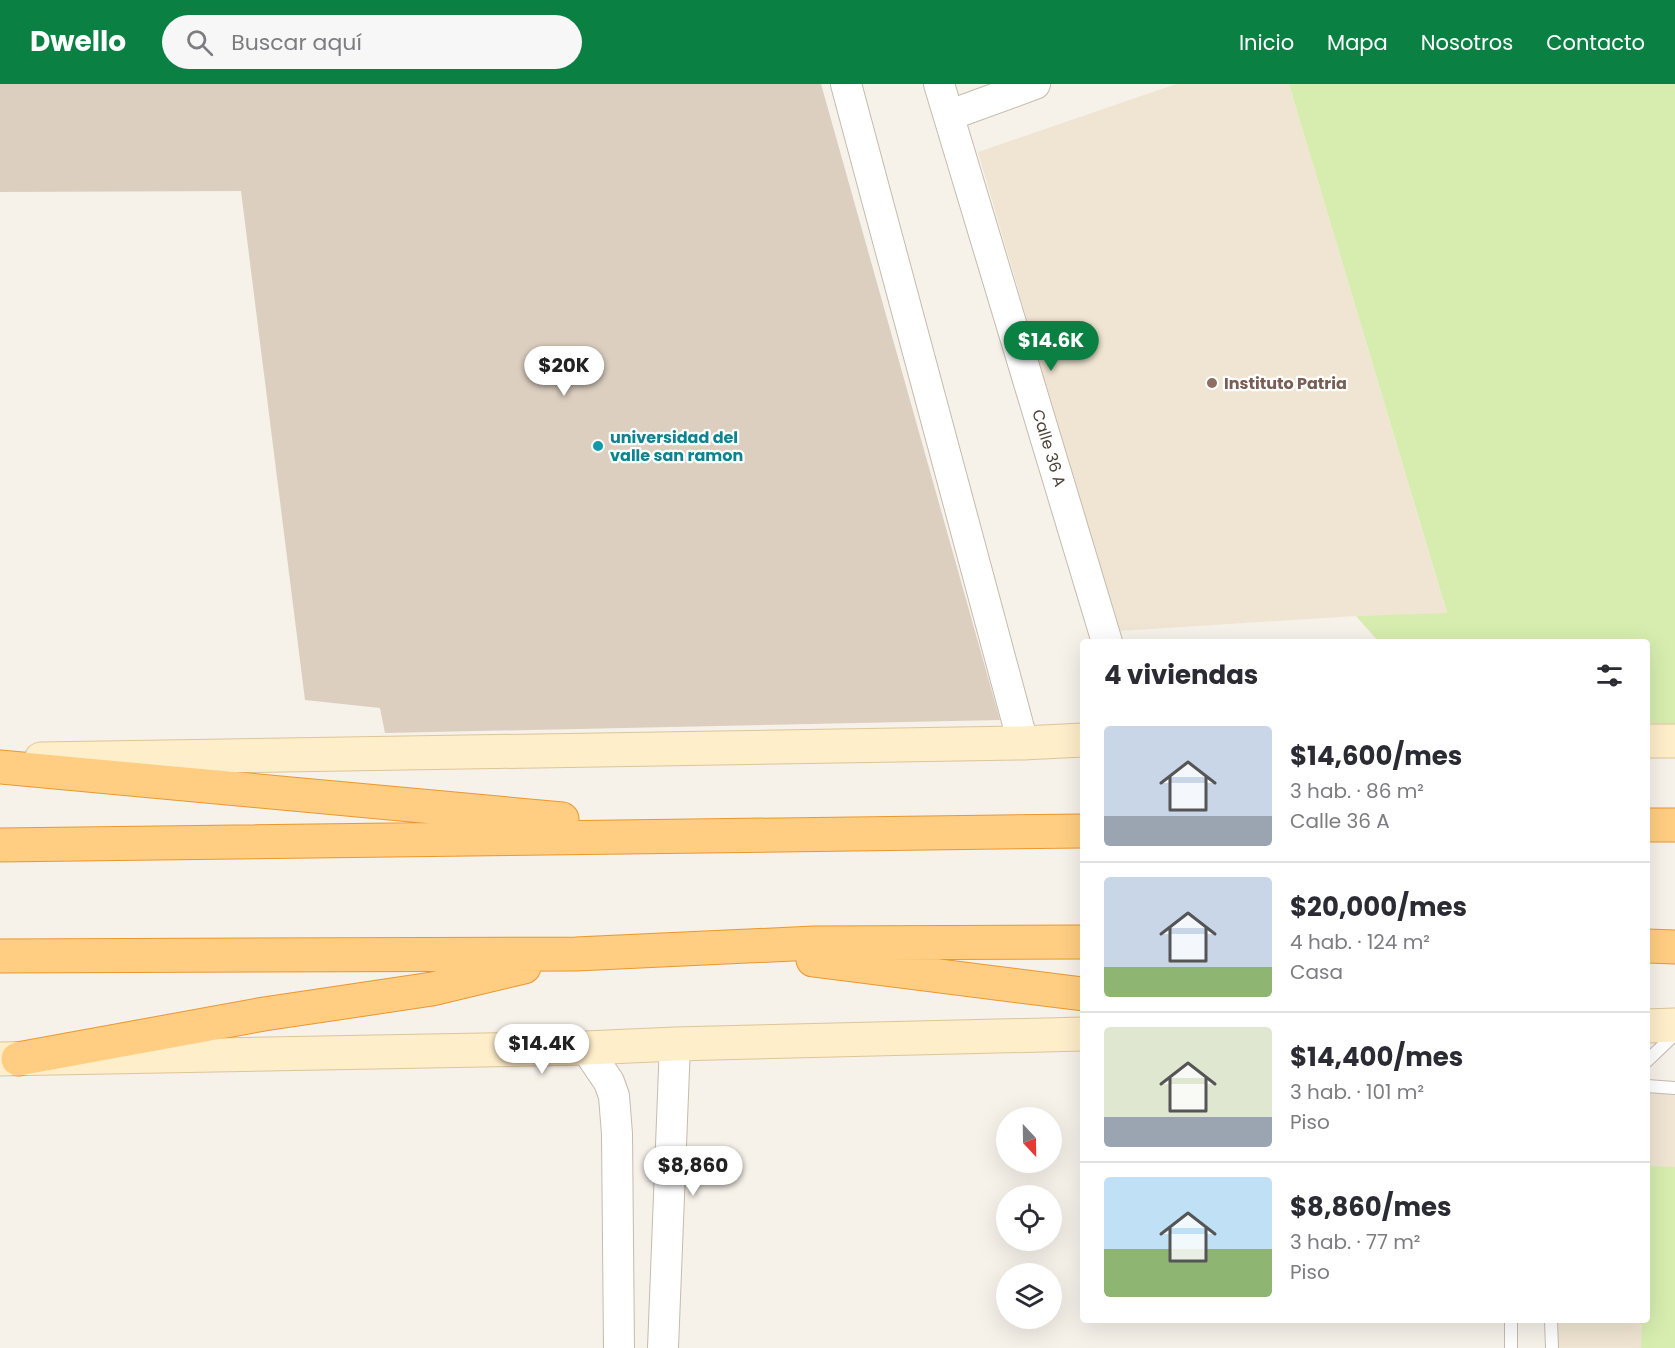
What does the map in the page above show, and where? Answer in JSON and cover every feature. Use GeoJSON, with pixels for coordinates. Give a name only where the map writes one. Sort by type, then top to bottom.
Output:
{"type":"FeatureCollection","features":[{"type":"Feature","properties":{"kind":"highway"},"geometry":{"type":"LineString","coordinates":[[0,767],[734,835]]}},
{"type":"Feature","properties":{"kind":"highway"},"geometry":{"type":"LineString","coordinates":[[1650,825],[1675,825]]}},
{"type":"Feature","properties":{"kind":"highway"},"geometry":{"type":"LineString","coordinates":[[0,845],[1080,831]]}},
{"type":"Feature","properties":{"kind":"highway"},"geometry":{"type":"LineString","coordinates":[[0,956],[576,954],[814,943],[1080,942]]}},
{"type":"Feature","properties":{"kind":"highway"},"geometry":{"type":"LineString","coordinates":[[1650,946],[1675,946]]}},
{"type":"Feature","properties":{"kind":"highway"},"geometry":{"type":"LineString","coordinates":[[719,949],[1080,994]]}},
{"type":"Feature","properties":{"kind":"highway"},"geometry":{"type":"LineString","coordinates":[[9,1059],[264,1014],[432,990],[576,954]]}},
{"type":"Feature","properties":{"kind":"main road"},"geometry":{"type":"LineString","coordinates":[[0,760],[1023,743],[1080,740]]}},
{"type":"Feature","properties":{"kind":"main road"},"geometry":{"type":"LineString","coordinates":[[1650,741],[1675,741]]}},
{"type":"Feature","properties":{"kind":"main road"},"geometry":{"type":"LineString","coordinates":[[1650,1026],[1675,1025]]}},
{"type":"Feature","properties":{"kind":"main road"},"geometry":{"type":"LineString","coordinates":[[9,1059],[586,1048],[1080,1034]]}},
{"type":"Feature","properties":{"kind":"street"},"geometry":{"type":"LineString","coordinates":[[846,84],[1023,743]]}},
{"type":"Feature","properties":{"kind":"street","name":"Calle 36 A"},"geometry":{"type":"LineString","coordinates":[[939,84],[1106,639]]}},
{"type":"Feature","properties":{"kind":"street"},"geometry":{"type":"LineString","coordinates":[[950,115],[1035,84]]}},
{"type":"Feature","properties":{"kind":"street"},"geometry":{"type":"LineString","coordinates":[[663,1348],[675,1044]]}},
{"type":"Feature","properties":{"kind":"street"},"geometry":{"type":"LineString","coordinates":[[586,1048],[609,1082],[614,1096],[617,1134],[619,1348]]}},
{"type":"Feature","properties":{"kind":"lane"},"geometry":{"type":"LineString","coordinates":[[1650,1057],[1675,1034]]}},
{"type":"Feature","properties":{"kind":"lane"},"geometry":{"type":"LineString","coordinates":[[1650,1086],[1675,1088]]}},
{"type":"Feature","properties":{"kind":"lane"},"geometry":{"type":"LineString","coordinates":[[1511,1323],[1511,1348]]}},
{"type":"Feature","properties":{"kind":"lane"},"geometry":{"type":"LineString","coordinates":[[1551,1323],[1552,1348]]}},
{"type":"Feature","properties":{"kind":"shaded area","name":"Instituto Patria"},"geometry":{"type":"Polygon","coordinates":[[[1176,84],[1289,84],[1447,614],[1356,616],[1118,631],[978,152],[1176,84]]]}},
{"type":"Feature","properties":{"kind":"shaded area"},"geometry":{"type":"Polygon","coordinates":[[[1650,1086],[1675,1088],[1675,1348],[1552,1348],[1551,1323],[1650,1323],[1650,1086]]]}},
{"type":"Feature","properties":{"kind":"green space"},"geometry":{"type":"Polygon","coordinates":[[[1289,84],[1675,84],[1675,724],[1650,723],[1650,639],[1376,639],[1356,616],[1447,613],[1289,84]]]}},
{"type":"Feature","properties":{"kind":"green space"},"geometry":{"type":"Polygon","coordinates":[[[1650,1166],[1675,1167],[1675,1348],[1641,1348],[1642,1323],[1650,1323],[1650,1166]]]}},
{"type":"Feature","properties":{"kind":"building","name":"universidad del valle san ramon"},"geometry":{"type":"Polygon","coordinates":[[[0,84],[821,84],[1000,720],[385,733],[380,708],[305,700],[241,191],[0,192],[0,84]]]}},
{"type":"Feature","properties":{"kind":"place","name":"Instituto Patria"},"geometry":{"type":"Point","coordinates":[1212,383]}},
{"type":"Feature","properties":{"kind":"place","name":"universidad del valle san ramon"},"geometry":{"type":"Point","coordinates":[598,446]}}]}
